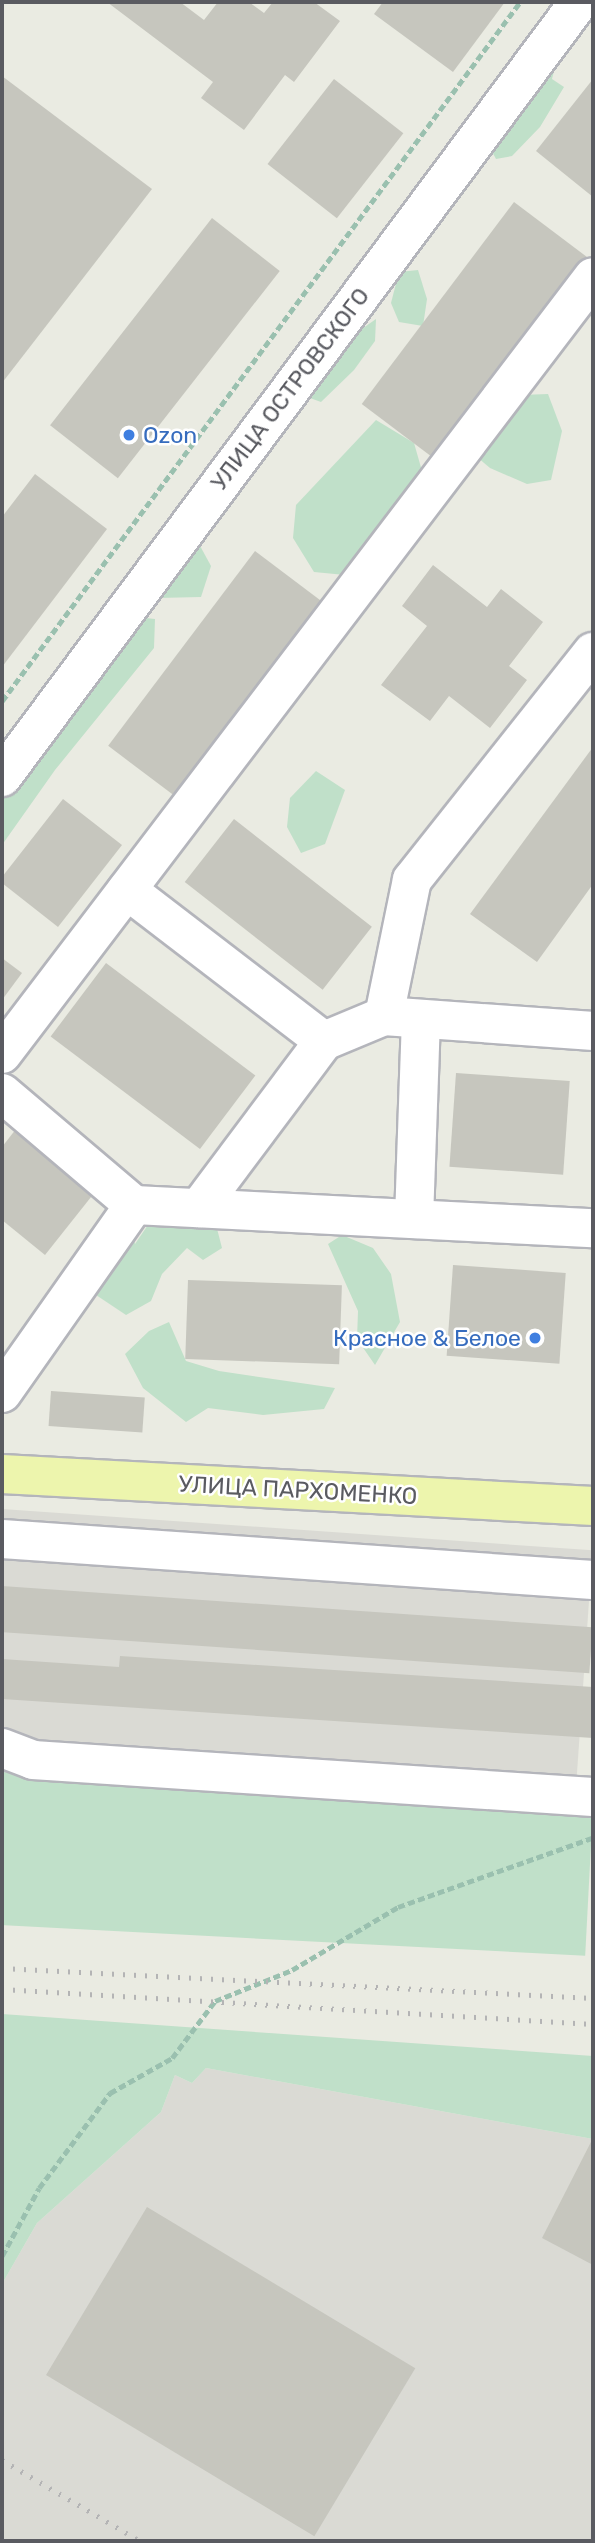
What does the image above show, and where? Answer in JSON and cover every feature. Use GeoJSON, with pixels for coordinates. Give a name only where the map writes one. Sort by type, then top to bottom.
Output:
{"type":"FeatureCollection","features":[{"type":"Feature","properties":{"kind":"main road","name":"УЛИЦА ПАРХОМЕНКО"},"geometry":{"type":"LineString","coordinates":[[2,1474],[593,1506]]}},
{"type":"Feature","properties":{"kind":"street","name":"УЛИЦА ОСТРОВСКОГО"},"geometry":{"type":"LineString","coordinates":[[2,777],[579,2]]}},
{"type":"Feature","properties":{"kind":"street"},"geometry":{"type":"LineString","coordinates":[[589,2],[593,6]]}},
{"type":"Feature","properties":{"kind":"street"},"geometry":{"type":"LineString","coordinates":[[2,1054],[593,277]]}},
{"type":"Feature","properties":{"kind":"street"},"geometry":{"type":"LineString","coordinates":[[414,1219],[402,1017],[412,880],[593,652]]}},
{"type":"Feature","properties":{"kind":"street"},"geometry":{"type":"LineString","coordinates":[[127,890],[324,1041]]}},
{"type":"Feature","properties":{"kind":"street"},"geometry":{"type":"LineString","coordinates":[[199,1208],[324,1041],[402,1017],[593,1031]]}},
{"type":"Feature","properties":{"kind":"street"},"geometry":{"type":"LineString","coordinates":[[2,1093],[134,1205],[593,1228]]}},
{"type":"Feature","properties":{"kind":"street"},"geometry":{"type":"LineString","coordinates":[[2,1393],[134,1205]]}},
{"type":"Feature","properties":{"kind":"street"},"geometry":{"type":"LineString","coordinates":[[2,1539],[593,1580]]}},
{"type":"Feature","properties":{"kind":"street"},"geometry":{"type":"LineString","coordinates":[[2,1748],[33,1759],[593,1797]]}},
{"type":"Feature","properties":{"kind":"path"},"geometry":{"type":"LineString","coordinates":[[2,701],[520,2]]}},
{"type":"Feature","properties":{"kind":"path"},"geometry":{"type":"LineString","coordinates":[[2,2256],[39,2188],[110,2093],[172,2058],[215,2001],[292,1970],[398,1907],[593,1837]]}},
{"type":"Feature","properties":{"kind":"shaded area"},"geometry":{"type":"Polygon","coordinates":[[[2,1509],[593,1550],[574,1813],[2,1773],[2,1509]]]}},
{"type":"Feature","properties":{"kind":"shaded area"},"geometry":{"type":"Polygon","coordinates":[[[206,2068],[593,2139],[593,2541],[2,2541],[2,2284],[37,2223],[161,2112],[175,2075],[192,2083],[206,2068]]]}},
{"type":"Feature","properties":{"kind":"green space"},"geometry":{"type":"Polygon","coordinates":[[[556,63],[552,79],[564,87],[540,127],[512,156],[496,159],[487,142],[556,63]]]}},
{"type":"Feature","properties":{"kind":"green space"},"geometry":{"type":"Polygon","coordinates":[[[418,270],[427,299],[423,326],[399,322],[391,303],[399,272],[418,270]]]}},
{"type":"Feature","properties":{"kind":"green space"},"geometry":{"type":"Polygon","coordinates":[[[376,319],[375,341],[354,370],[321,402],[310,398],[311,387],[349,338],[376,319]]]}},
{"type":"Feature","properties":{"kind":"green space"},"geometry":{"type":"Polygon","coordinates":[[[548,394],[562,431],[551,480],[527,484],[490,468],[477,457],[521,395],[548,394]]]}},
{"type":"Feature","properties":{"kind":"green space"},"geometry":{"type":"Polygon","coordinates":[[[376,420],[414,443],[426,485],[345,575],[314,572],[293,538],[296,505],[376,420]]]}},
{"type":"Feature","properties":{"kind":"green space"},"geometry":{"type":"Polygon","coordinates":[[[199,544],[211,566],[201,597],[158,598],[199,544]]]}},
{"type":"Feature","properties":{"kind":"green space"},"geometry":{"type":"Polygon","coordinates":[[[137,617],[155,619],[154,648],[55,770],[2,845],[2,785],[137,617]]]}},
{"type":"Feature","properties":{"kind":"green space"},"geometry":{"type":"Polygon","coordinates":[[[316,771],[345,790],[325,844],[301,853],[287,827],[290,798],[316,771]]]}},
{"type":"Feature","properties":{"kind":"green space"},"geometry":{"type":"Polygon","coordinates":[[[214,1217],[222,1248],[203,1260],[187,1248],[162,1274],[151,1301],[126,1315],[96,1295],[103,1244],[98,1220],[131,1224],[135,1244],[150,1222],[214,1217]]]}},
{"type":"Feature","properties":{"kind":"green space"},"geometry":{"type":"Polygon","coordinates":[[[342,1235],[373,1248],[391,1274],[400,1322],[375,1365],[357,1339],[358,1311],[328,1244],[342,1235]]]}},
{"type":"Feature","properties":{"kind":"green space"},"geometry":{"type":"Polygon","coordinates":[[[169,1322],[186,1361],[219,1371],[335,1388],[324,1409],[263,1415],[208,1408],[186,1422],[143,1388],[125,1354],[149,1331],[169,1322]]]}},
{"type":"Feature","properties":{"kind":"green space"},"geometry":{"type":"Polygon","coordinates":[[[2,1772],[593,1803],[585,1956],[2,1925],[2,1772]]]}},
{"type":"Feature","properties":{"kind":"green space"},"geometry":{"type":"Polygon","coordinates":[[[2,2014],[593,2056],[593,2139],[206,2068],[192,2083],[175,2075],[161,2112],[37,2223],[2,2284],[2,2014]]]}},
{"type":"Feature","properties":{"kind":"building"},"geometry":{"type":"Polygon","coordinates":[[[107,2],[180,2],[204,20],[218,2],[249,2],[264,13],[273,2],[314,2],[340,21],[294,82],[285,75],[244,130],[201,98],[213,82],[107,2]]]}},
{"type":"Feature","properties":{"kind":"building"},"geometry":{"type":"Polygon","coordinates":[[[383,2],[505,2],[453,72],[374,14],[383,2]]]}},
{"type":"Feature","properties":{"kind":"building"},"geometry":{"type":"Polygon","coordinates":[[[2,76],[152,189],[2,383],[2,76]]]}},
{"type":"Feature","properties":{"kind":"building"},"geometry":{"type":"Polygon","coordinates":[[[334,79],[403,133],[337,218],[268,164],[334,79]]]}},
{"type":"Feature","properties":{"kind":"building"},"geometry":{"type":"Polygon","coordinates":[[[593,79],[593,197],[536,151],[593,79]]]}},
{"type":"Feature","properties":{"kind":"building"},"geometry":{"type":"Polygon","coordinates":[[[514,202],[587,257],[434,459],[362,404],[514,202]]]}},
{"type":"Feature","properties":{"kind":"building"},"geometry":{"type":"Polygon","coordinates":[[[212,218],[280,271],[118,478],[50,425],[212,218]]]}},
{"type":"Feature","properties":{"kind":"building"},"geometry":{"type":"Polygon","coordinates":[[[35,474],[107,529],[2,667],[2,517],[35,474]]]}},
{"type":"Feature","properties":{"kind":"building"},"geometry":{"type":"Polygon","coordinates":[[[255,551],[325,604],[178,799],[108,746],[255,551]]]}},
{"type":"Feature","properties":{"kind":"building"},"geometry":{"type":"Polygon","coordinates":[[[433,565],[487,607],[501,589],[543,622],[509,666],[527,680],[490,728],[449,696],[430,721],[381,685],[427,626],[402,606],[433,565]]]}},
{"type":"Feature","properties":{"kind":"building"},"geometry":{"type":"Polygon","coordinates":[[[593,747],[593,884],[537,962],[470,914],[593,747]]]}},
{"type":"Feature","properties":{"kind":"building"},"geometry":{"type":"Polygon","coordinates":[[[63,799],[122,845],[58,927],[2,883],[2,877],[63,799]]]}},
{"type":"Feature","properties":{"kind":"building"},"geometry":{"type":"Polygon","coordinates":[[[234,819],[372,927],[323,990],[185,882],[234,819]]]}},
{"type":"Feature","properties":{"kind":"building"},"geometry":{"type":"Polygon","coordinates":[[[2,958],[22,973],[2,1000],[2,958]]]}},
{"type":"Feature","properties":{"kind":"building"},"geometry":{"type":"Polygon","coordinates":[[[106,963],[255,1076],[200,1149],[51,1036],[106,963]]]}},
{"type":"Feature","properties":{"kind":"building"},"geometry":{"type":"Polygon","coordinates":[[[456,1073],[570,1081],[563,1175],[449,1167],[456,1073]]]}},
{"type":"Feature","properties":{"kind":"building"},"geometry":{"type":"Polygon","coordinates":[[[16,1129],[95,1192],[45,1255],[2,1220],[2,1147],[16,1129]]]}},
{"type":"Feature","properties":{"kind":"building"},"geometry":{"type":"Polygon","coordinates":[[[453,1265],[566,1273],[559,1364],[447,1356],[453,1265]]]}},
{"type":"Feature","properties":{"kind":"building"},"geometry":{"type":"Polygon","coordinates":[[[188,1280],[342,1285],[339,1364],[185,1359],[188,1280]]]}},
{"type":"Feature","properties":{"kind":"building"},"geometry":{"type":"Polygon","coordinates":[[[51,1391],[145,1398],[142,1432],[49,1426],[51,1391]]]}},
{"type":"Feature","properties":{"kind":"building"},"geometry":{"type":"Polygon","coordinates":[[[2,1586],[593,1627],[589,1673],[2,1632],[2,1586]]]}},
{"type":"Feature","properties":{"kind":"building"},"geometry":{"type":"Polygon","coordinates":[[[120,1656],[593,1687],[593,1738],[2,1699],[2,1659],[119,1667],[120,1656]]]}},
{"type":"Feature","properties":{"kind":"building"},"geometry":{"type":"Polygon","coordinates":[[[593,2138],[593,2265],[542,2238],[593,2138]]]}},
{"type":"Feature","properties":{"kind":"building"},"geometry":{"type":"Polygon","coordinates":[[[147,2207],[415,2368],[314,2536],[46,2375],[147,2207]]]}},
{"type":"Feature","properties":{"kind":"railway"},"geometry":{"type":"LineString","coordinates":[[2,1968],[593,1998]]}},
{"type":"Feature","properties":{"kind":"railway"},"geometry":{"type":"LineString","coordinates":[[2,1989],[593,2024]]}},
{"type":"Feature","properties":{"kind":"railway"},"geometry":{"type":"LineString","coordinates":[[2,2460],[140,2541]]}},
{"type":"Feature","properties":{"kind":"place","name":"Ozon"},"geometry":{"type":"Point","coordinates":[129,435]}},
{"type":"Feature","properties":{"kind":"place","name":"Красное & Белое"},"geometry":{"type":"Point","coordinates":[535,1338]}}]}
